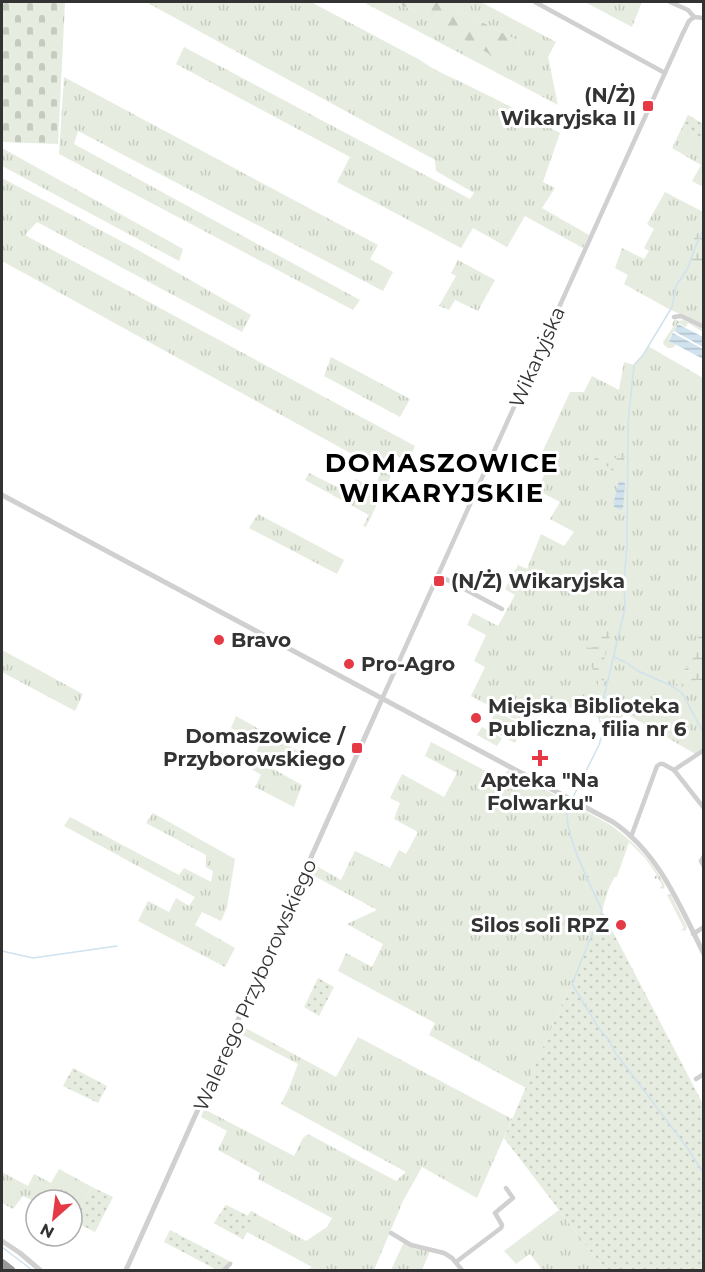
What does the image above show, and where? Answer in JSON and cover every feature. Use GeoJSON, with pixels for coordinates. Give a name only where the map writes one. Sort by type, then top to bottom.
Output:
{"type":"FeatureCollection","features":[{"type":"Feature","properties":{"kind":"highway"},"geometry":{"type":"LineString","coordinates":[[2,1263],[11,1270]]}},
{"type":"Feature","properties":{"kind":"street"},"geometry":{"type":"LineString","coordinates":[[535,2],[665,73]]}},
{"type":"Feature","properties":{"kind":"street"},"geometry":{"type":"LineString","coordinates":[[670,2],[688,10],[694,17],[704,18]]}},
{"type":"Feature","properties":{"kind":"street","name":"Wikaryjska"},"geometry":{"type":"LineString","coordinates":[[382,699],[687,24],[694,17]]}},
{"type":"Feature","properties":{"kind":"street"},"geometry":{"type":"LineString","coordinates":[[674,317],[681,316],[704,327]]}},
{"type":"Feature","properties":{"kind":"street"},"geometry":{"type":"LineString","coordinates":[[2,495],[613,822],[631,837],[663,875],[704,954]]}},
{"type":"Feature","properties":{"kind":"street"},"geometry":{"type":"LineString","coordinates":[[438,574],[502,609]]}},
{"type":"Feature","properties":{"kind":"street","name":"Walerego Przyborowskiego"},"geometry":{"type":"LineString","coordinates":[[126,1270],[382,699]]}},
{"type":"Feature","properties":{"kind":"street"},"geometry":{"type":"LineString","coordinates":[[674,770],[703,750]]}},
{"type":"Feature","properties":{"kind":"street"},"geometry":{"type":"LineString","coordinates":[[631,837],[657,766],[660,764],[674,770],[704,808]]}},
{"type":"Feature","properties":{"kind":"street"},"geometry":{"type":"LineString","coordinates":[[704,856],[701,861],[704,867]]}},
{"type":"Feature","properties":{"kind":"street"},"geometry":{"type":"LineString","coordinates":[[693,934],[704,927]]}},
{"type":"Feature","properties":{"kind":"street"},"geometry":{"type":"LineString","coordinates":[[696,1079],[704,1074]]}},
{"type":"Feature","properties":{"kind":"street"},"geometry":{"type":"LineString","coordinates":[[455,1261],[501,1228],[502,1225],[495,1213],[513,1198],[506,1188]]}},
{"type":"Feature","properties":{"kind":"street"},"geometry":{"type":"LineString","coordinates":[[391,1233],[411,1245],[444,1253],[462,1270]]}},
{"type":"Feature","properties":{"kind":"street"},"geometry":{"type":"LineString","coordinates":[[2,1241],[40,1270]]}},
{"type":"Feature","properties":{"kind":"street"},"geometry":{"type":"LineString","coordinates":[[224,1270],[230,1264]]}},
{"type":"Feature","properties":{"kind":"green space"},"geometry":{"type":"Polygon","coordinates":[[[2,2],[65,2],[58,144],[2,142],[2,2]]]}},
{"type":"Feature","properties":{"kind":"green space"},"geometry":{"type":"Polygon","coordinates":[[[146,2],[311,2],[439,72],[560,133],[543,182],[555,188],[542,208],[589,235],[583,248],[525,216],[507,247],[473,228],[461,248],[337,182],[350,157],[176,64],[184,47],[470,199],[474,193],[436,171],[435,160],[146,2]]]}},
{"type":"Feature","properties":{"kind":"green space"},"geometry":{"type":"Polygon","coordinates":[[[363,2],[395,2],[500,59],[522,43],[443,2],[481,2],[556,42],[548,57],[558,105],[363,2]]]}},
{"type":"Feature","properties":{"kind":"green space"},"geometry":{"type":"Polygon","coordinates":[[[395,2],[443,2],[522,43],[500,60],[395,2]]]}},
{"type":"Feature","properties":{"kind":"green space"},"geometry":{"type":"Polygon","coordinates":[[[585,2],[642,2],[632,27],[585,2]]]}},
{"type":"Feature","properties":{"kind":"green space"},"geometry":{"type":"Polygon","coordinates":[[[64,77],[378,245],[370,259],[393,272],[383,291],[78,131],[74,144],[360,300],[353,310],[59,154],[64,77]]]}},
{"type":"Feature","properties":{"kind":"green space"},"geometry":{"type":"Polygon","coordinates":[[[688,115],[703,124],[703,187],[692,181],[701,165],[672,148],[688,115]]]}},
{"type":"Feature","properties":{"kind":"green space"},"geometry":{"type":"Polygon","coordinates":[[[688,115],[703,124],[703,143],[681,130],[688,115]]]}},
{"type":"Feature","properties":{"kind":"green space"},"geometry":{"type":"Polygon","coordinates":[[[2,148],[183,249],[179,261],[2,166],[2,148]]]}},
{"type":"Feature","properties":{"kind":"green space"},"geometry":{"type":"Polygon","coordinates":[[[2,178],[138,250],[251,315],[242,332],[37,222],[25,235],[415,446],[408,462],[393,453],[383,471],[391,476],[366,527],[363,526],[369,515],[305,480],[309,473],[347,492],[356,479],[375,489],[381,470],[2,261],[2,178]]]}},
{"type":"Feature","properties":{"kind":"green space"},"geometry":{"type":"Polygon","coordinates":[[[665,192],[703,212],[703,325],[624,284],[628,275],[615,268],[622,248],[644,259],[649,251],[644,248],[654,229],[647,224],[665,192]]]}},
{"type":"Feature","properties":{"kind":"green space"},"geometry":{"type":"Polygon","coordinates":[[[703,224],[703,265],[699,264],[695,271],[690,271],[694,239],[703,224]]]}},
{"type":"Feature","properties":{"kind":"green space"},"geometry":{"type":"Polygon","coordinates":[[[458,260],[495,280],[478,311],[455,300],[449,310],[439,306],[456,276],[451,273],[458,260]]]}},
{"type":"Feature","properties":{"kind":"green space"},"geometry":{"type":"Polygon","coordinates":[[[675,319],[684,320],[703,329],[703,332],[688,323],[686,327],[678,323],[669,340],[676,345],[668,348],[663,342],[673,327],[675,319]]]}},
{"type":"Feature","properties":{"kind":"green space"},"geometry":{"type":"Polygon","coordinates":[[[648,346],[703,378],[703,750],[697,755],[625,713],[618,723],[552,701],[543,716],[526,707],[518,721],[471,696],[485,667],[474,661],[486,635],[467,625],[473,613],[498,626],[515,595],[505,589],[518,565],[527,569],[541,534],[564,546],[574,532],[550,519],[560,502],[539,491],[543,477],[554,462],[541,455],[570,392],[584,392],[592,376],[619,390],[624,362],[634,365],[648,346]]]}},
{"type":"Feature","properties":{"kind":"green space"},"geometry":{"type":"Polygon","coordinates":[[[331,357],[410,399],[400,417],[324,376],[331,357]]]}},
{"type":"Feature","properties":{"kind":"green space"},"geometry":{"type":"Polygon","coordinates":[[[622,450],[625,451],[622,475],[619,476],[609,467],[594,461],[595,458],[614,459],[622,450]]]}},
{"type":"Feature","properties":{"kind":"green space"},"geometry":{"type":"Polygon","coordinates":[[[258,514],[344,560],[337,574],[249,528],[258,514]]]}},
{"type":"Feature","properties":{"kind":"green space"},"geometry":{"type":"Polygon","coordinates":[[[613,621],[605,657],[601,691],[598,689],[598,681],[584,650],[586,647],[594,647],[613,621]]]}},
{"type":"Feature","properties":{"kind":"green space"},"geometry":{"type":"Polygon","coordinates":[[[700,630],[703,632],[701,667],[703,681],[687,682],[681,687],[675,683],[676,676],[692,661],[700,630]]]}},
{"type":"Feature","properties":{"kind":"green space"},"geometry":{"type":"Polygon","coordinates":[[[2,650],[83,694],[75,711],[2,672],[2,650]]]}},
{"type":"Feature","properties":{"kind":"green space"},"geometry":{"type":"Polygon","coordinates":[[[496,711],[524,726],[515,743],[487,728],[496,711]]]}},
{"type":"Feature","properties":{"kind":"green space"},"geometry":{"type":"Polygon","coordinates":[[[236,716],[303,754],[297,765],[275,752],[268,766],[302,785],[294,807],[255,787],[261,775],[250,768],[260,743],[231,728],[236,716]]]}},
{"type":"Feature","properties":{"kind":"green space"},"geometry":{"type":"Polygon","coordinates":[[[482,727],[502,738],[497,746],[477,735],[482,727]]]}},
{"type":"Feature","properties":{"kind":"green space"},"geometry":{"type":"Polygon","coordinates":[[[431,742],[501,779],[508,770],[609,824],[641,852],[665,886],[663,889],[660,888],[662,885],[658,878],[654,877],[657,875],[645,858],[629,842],[617,877],[615,876],[609,888],[572,984],[526,1088],[429,1035],[435,1023],[338,971],[346,953],[372,967],[383,944],[347,924],[377,910],[309,873],[313,864],[341,880],[355,851],[390,868],[399,850],[406,854],[418,832],[394,819],[400,803],[390,798],[402,774],[444,797],[457,773],[425,756],[431,742]]]}},
{"type":"Feature","properties":{"kind":"green space"},"geometry":{"type":"Polygon","coordinates":[[[153,813],[235,859],[227,907],[221,921],[202,912],[195,925],[235,948],[225,967],[138,921],[148,901],[169,912],[176,898],[189,906],[195,897],[64,826],[70,817],[179,875],[184,868],[211,882],[213,871],[206,867],[206,855],[146,823],[153,813]]]}},
{"type":"Feature","properties":{"kind":"green space"},"geometry":{"type":"Polygon","coordinates":[[[669,894],[687,927],[685,931],[681,930],[684,928],[667,895],[669,894]]]}},
{"type":"Feature","properties":{"kind":"green space"},"geometry":{"type":"Polygon","coordinates":[[[602,911],[703,1104],[703,1270],[605,1270],[504,1138],[602,911]]]}},
{"type":"Feature","properties":{"kind":"green space"},"geometry":{"type":"Polygon","coordinates":[[[318,978],[334,987],[319,1016],[304,1007],[318,978]]]}},
{"type":"Feature","properties":{"kind":"green space"},"geometry":{"type":"Polygon","coordinates":[[[240,1025],[336,1077],[358,1037],[512,1119],[477,1198],[422,1167],[403,1201],[374,1270],[307,1270],[312,1267],[247,1232],[243,1239],[214,1223],[226,1205],[248,1216],[251,1211],[306,1241],[327,1227],[332,1218],[258,1179],[260,1173],[218,1150],[227,1131],[201,1117],[204,1109],[294,1156],[303,1138],[308,1134],[396,1181],[406,1172],[281,1104],[298,1064],[237,1032],[240,1025]]]}},
{"type":"Feature","properties":{"kind":"green space"},"geometry":{"type":"Polygon","coordinates":[[[73,1068],[107,1086],[98,1103],[63,1086],[73,1068]]]}},
{"type":"Feature","properties":{"kind":"green space"},"geometry":{"type":"Polygon","coordinates":[[[59,1169],[92,1187],[84,1201],[84,1188],[24,1188],[24,1196],[13,1209],[2,1203],[2,1172],[28,1186],[34,1174],[51,1183],[59,1169]]]}},
{"type":"Feature","properties":{"kind":"green space"},"geometry":{"type":"Polygon","coordinates":[[[92,1187],[113,1197],[95,1232],[84,1226],[84,1201],[92,1187]]]}},
{"type":"Feature","properties":{"kind":"green space"},"geometry":{"type":"Polygon","coordinates":[[[226,1205],[248,1216],[251,1211],[257,1214],[243,1239],[214,1223],[226,1205]]]}},
{"type":"Feature","properties":{"kind":"green space"},"geometry":{"type":"Polygon","coordinates":[[[559,1210],[605,1270],[538,1270],[541,1268],[530,1254],[516,1264],[504,1251],[559,1210]]]}},
{"type":"Feature","properties":{"kind":"green space"},"geometry":{"type":"Polygon","coordinates":[[[170,1230],[233,1263],[224,1270],[217,1270],[164,1242],[170,1230]]]}},
{"type":"Feature","properties":{"kind":"green space"},"geometry":{"type":"Polygon","coordinates":[[[404,1242],[416,1249],[430,1251],[422,1270],[391,1270],[404,1242]]]}},
{"type":"Feature","properties":{"kind":"water"},"geometry":{"type":"Polygon","coordinates":[[[678,324],[703,337],[703,347],[674,331],[678,324]]]}},
{"type":"Feature","properties":{"kind":"water"},"geometry":{"type":"Polygon","coordinates":[[[673,333],[703,349],[703,359],[669,341],[673,333]]]}},
{"type":"Feature","properties":{"kind":"water"},"geometry":{"type":"Polygon","coordinates":[[[619,481],[625,483],[621,510],[614,507],[619,481]]]}},
{"type":"Feature","properties":{"kind":"waterway"},"geometry":{"type":"LineString","coordinates":[[704,228],[688,268],[676,286],[672,307],[643,355],[634,365],[628,423],[625,608],[599,718],[603,732],[599,745],[567,809],[567,820],[574,846],[602,910],[572,984],[614,1051],[686,1146],[704,1174]]}},
{"type":"Feature","properties":{"kind":"waterway"},"geometry":{"type":"LineString","coordinates":[[614,657],[682,693],[703,732],[704,747]]}},
{"type":"Feature","properties":{"kind":"waterway"},"geometry":{"type":"LineString","coordinates":[[2,951],[33,958],[117,946]]}},
{"type":"Feature","properties":{"kind":"waterway"},"geometry":{"type":"LineString","coordinates":[[2,1247],[32,1270]]}},
{"type":"Feature","properties":{"kind":"place","name":"(N/Ż) Wikaryjska II"},"geometry":{"type":"Point","coordinates":[648,106]}},
{"type":"Feature","properties":{"kind":"place","name":"(N/Ż) Wikaryjska"},"geometry":{"type":"Point","coordinates":[439,581]}},
{"type":"Feature","properties":{"kind":"place","name":"Bravo"},"geometry":{"type":"Point","coordinates":[219,640]}},
{"type":"Feature","properties":{"kind":"place","name":"Pro-Agro"},"geometry":{"type":"Point","coordinates":[349,664]}},
{"type":"Feature","properties":{"kind":"place","name":"Miejska Biblioteka Publiczna, filia nr 6"},"geometry":{"type":"Point","coordinates":[476,718]}},
{"type":"Feature","properties":{"kind":"place","name":"Domaszowice / Przyborowskiego"},"geometry":{"type":"Point","coordinates":[357,748]}},
{"type":"Feature","properties":{"kind":"place","name":"Apteka \"Na Folwarku\""},"geometry":{"type":"Point","coordinates":[540,758]}},
{"type":"Feature","properties":{"kind":"place","name":"Silos soli RPZ"},"geometry":{"type":"Point","coordinates":[621,925]}},
{"type":"Feature","properties":{"kind":"district","name":"DOMASZOWICE WIKARYJSKIE"},"geometry":{"type":"Point","coordinates":[442,478]}}]}
